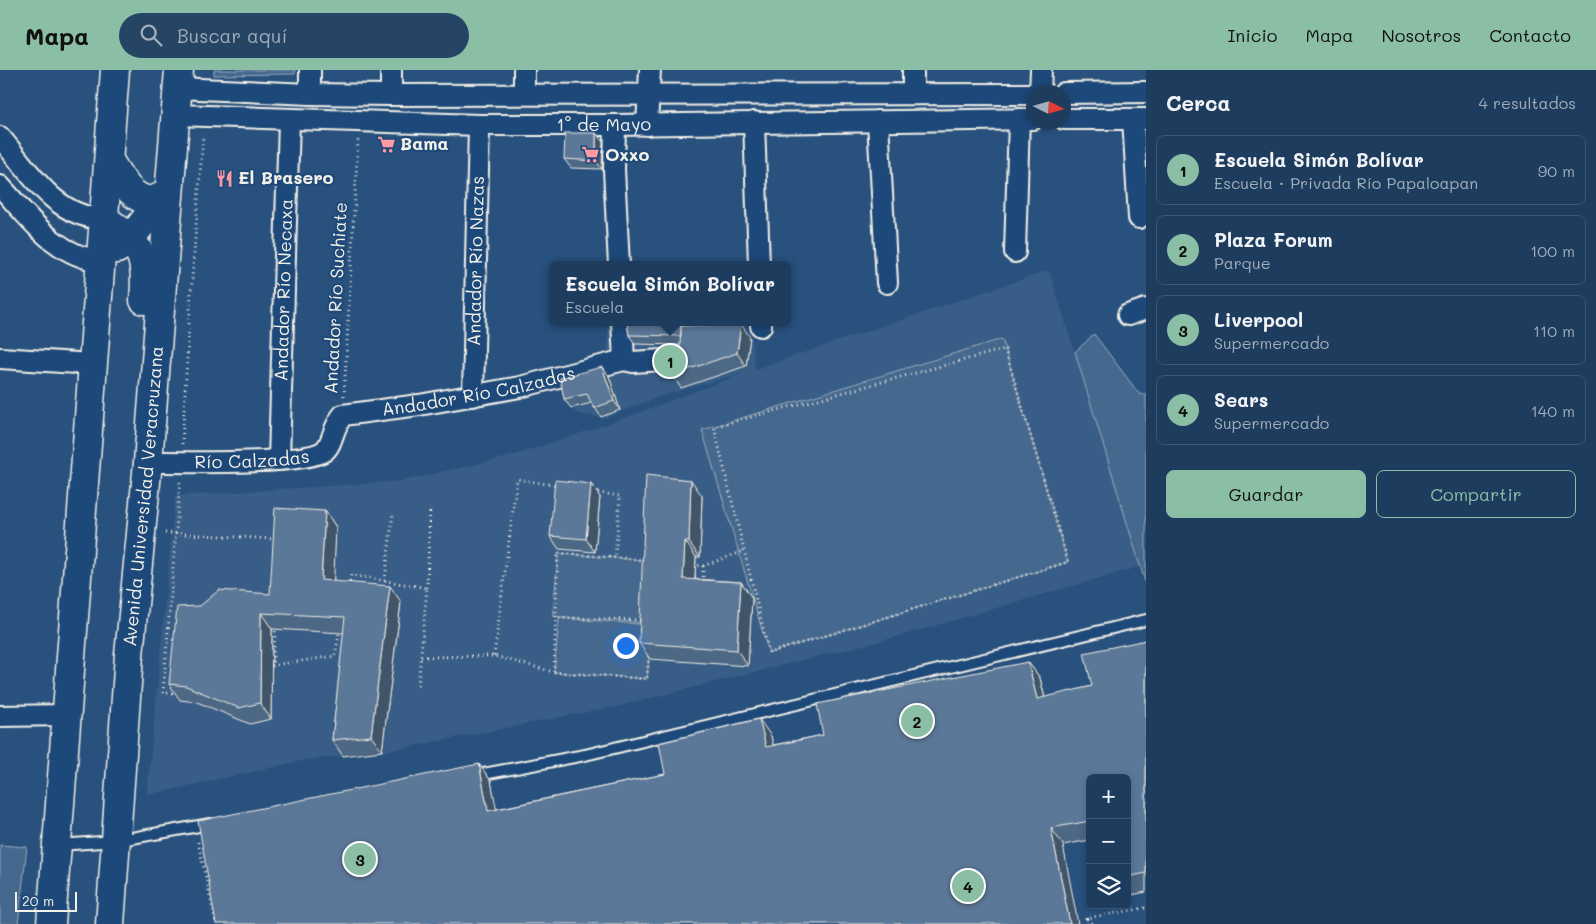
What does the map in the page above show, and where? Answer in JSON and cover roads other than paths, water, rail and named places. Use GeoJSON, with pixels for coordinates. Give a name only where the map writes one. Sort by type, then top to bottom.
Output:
{"type":"FeatureCollection","features":[{"type":"Feature","properties":{"kind":"main road"},"geometry":{"type":"LineString","coordinates":[[51,924],[92,364],[102,261],[116,70]]}},
{"type":"Feature","properties":{"kind":"main road","name":"Avenida Universidad Veracruzana"},"geometry":{"type":"LineString","coordinates":[[110,924],[140,532],[148,462],[165,195],[178,79]]}},
{"type":"Feature","properties":{"kind":"main road"},"geometry":{"type":"LineString","coordinates":[[110,162],[125,186],[133,194],[143,199],[165,195]]}},
{"type":"Feature","properties":{"kind":"main road"},"geometry":{"type":"LineString","coordinates":[[102,261],[131,238],[165,195]]}},
{"type":"Feature","properties":{"kind":"main road"},"geometry":{"type":"LineString","coordinates":[[105,219],[131,238],[138,247],[144,263],[146,281],[136,396],[136,422],[148,462]]}},
{"type":"Feature","properties":{"kind":"street"},"geometry":{"type":"LineString","coordinates":[[310,70],[310,94]]}},
{"type":"Feature","properties":{"kind":"street"},"geometry":{"type":"LineString","coordinates":[[391,70],[391,95]]}},
{"type":"Feature","properties":{"kind":"street"},"geometry":{"type":"LineString","coordinates":[[524,70],[524,94]]}},
{"type":"Feature","properties":{"kind":"street"},"geometry":{"type":"LineString","coordinates":[[648,125],[650,70]]}},
{"type":"Feature","properties":{"kind":"street"},"geometry":{"type":"LineString","coordinates":[[913,70],[913,94]]}},
{"type":"Feature","properties":{"kind":"street"},"geometry":{"type":"LineString","coordinates":[[1040,70],[1040,85]]}},
{"type":"Feature","properties":{"kind":"street","name":"1° de Mayo"},"geometry":{"type":"LineString","coordinates":[[178,79],[310,94],[1026,94]]}},
{"type":"Feature","properties":{"kind":"street"},"geometry":{"type":"LineString","coordinates":[[1071,93],[1146,92]]}},
{"type":"Feature","properties":{"kind":"street","name":"1° de Mayo"},"geometry":{"type":"LineString","coordinates":[[175,115],[479,125],[648,125],[1026,119]]}},
{"type":"Feature","properties":{"kind":"street"},"geometry":{"type":"LineString","coordinates":[[1015,252],[1026,119]]}},
{"type":"Feature","properties":{"kind":"street"},"geometry":{"type":"LineString","coordinates":[[1071,119],[1139,119],[1139,218]]}},
{"type":"Feature","properties":{"kind":"street","name":"Andador Río Necaxa"},"geometry":{"type":"LineString","coordinates":[[279,460],[289,120]]}},
{"type":"Feature","properties":{"kind":"street"},"geometry":{"type":"LineString","coordinates":[[878,121],[887,283]]}},
{"type":"Feature","properties":{"kind":"street"},"geometry":{"type":"LineString","coordinates":[[754,122],[759,261]]}},
{"type":"Feature","properties":{"kind":"street","name":"Andador Río Nazas"},"geometry":{"type":"LineString","coordinates":[[473,396],[479,125]]}},
{"type":"Feature","properties":{"kind":"street"},"geometry":{"type":"LineString","coordinates":[[615,125],[614,170],[619,261]]}},
{"type":"Feature","properties":{"kind":"street"},"geometry":{"type":"LineString","coordinates":[[0,138],[55,202],[76,215],[105,219]]}},
{"type":"Feature","properties":{"kind":"street"},"geometry":{"type":"LineString","coordinates":[[0,186],[53,242],[72,254],[102,261]]}},
{"type":"Feature","properties":{"kind":"street"},"geometry":{"type":"LineString","coordinates":[[623,326],[629,361]]}},
{"type":"Feature","properties":{"kind":"street"},"geometry":{"type":"LineString","coordinates":[[0,358],[92,364]]}},
{"type":"Feature","properties":{"kind":"street","name":"Andador Río Calzadas"},"geometry":{"type":"LineString","coordinates":[[340,419],[525,386],[629,361],[677,359]]}},
{"type":"Feature","properties":{"kind":"street","name":"Río Calzadas"},"geometry":{"type":"LineString","coordinates":[[148,462],[279,460],[317,455],[324,452],[329,446],[340,419]]}},
{"type":"Feature","properties":{"kind":"street"},"geometry":{"type":"LineString","coordinates":[[0,716],[66,715]]}},
{"type":"Feature","properties":{"kind":"lane"},"geometry":{"type":"LineString","coordinates":[[458,778],[585,755],[1146,620]]}},
{"type":"Feature","properties":{"kind":"lane"},"geometry":{"type":"LineString","coordinates":[[58,845],[115,841],[224,821]]}},
{"type":"Feature","properties":{"kind":"place","name":"Bama"},"geometry":{"type":"Point","coordinates":[386,144]}},
{"type":"Feature","properties":{"kind":"place","name":"Oxxo"},"geometry":{"type":"Point","coordinates":[591,155]}},
{"type":"Feature","properties":{"kind":"place","name":"El Brasero"},"geometry":{"type":"Point","coordinates":[224,178]}},
{"type":"Feature","properties":{"kind":"place","name":"Escuela Simón Bolívar"},"geometry":{"type":"Point","coordinates":[670,361]}},
{"type":"Feature","properties":{"kind":"place","name":"Plaza Forum"},"geometry":{"type":"Point","coordinates":[917,721]}},
{"type":"Feature","properties":{"kind":"place","name":"Liverpool"},"geometry":{"type":"Point","coordinates":[360,859]}},
{"type":"Feature","properties":{"kind":"place","name":"Sears"},"geometry":{"type":"Point","coordinates":[968,886]}}]}
